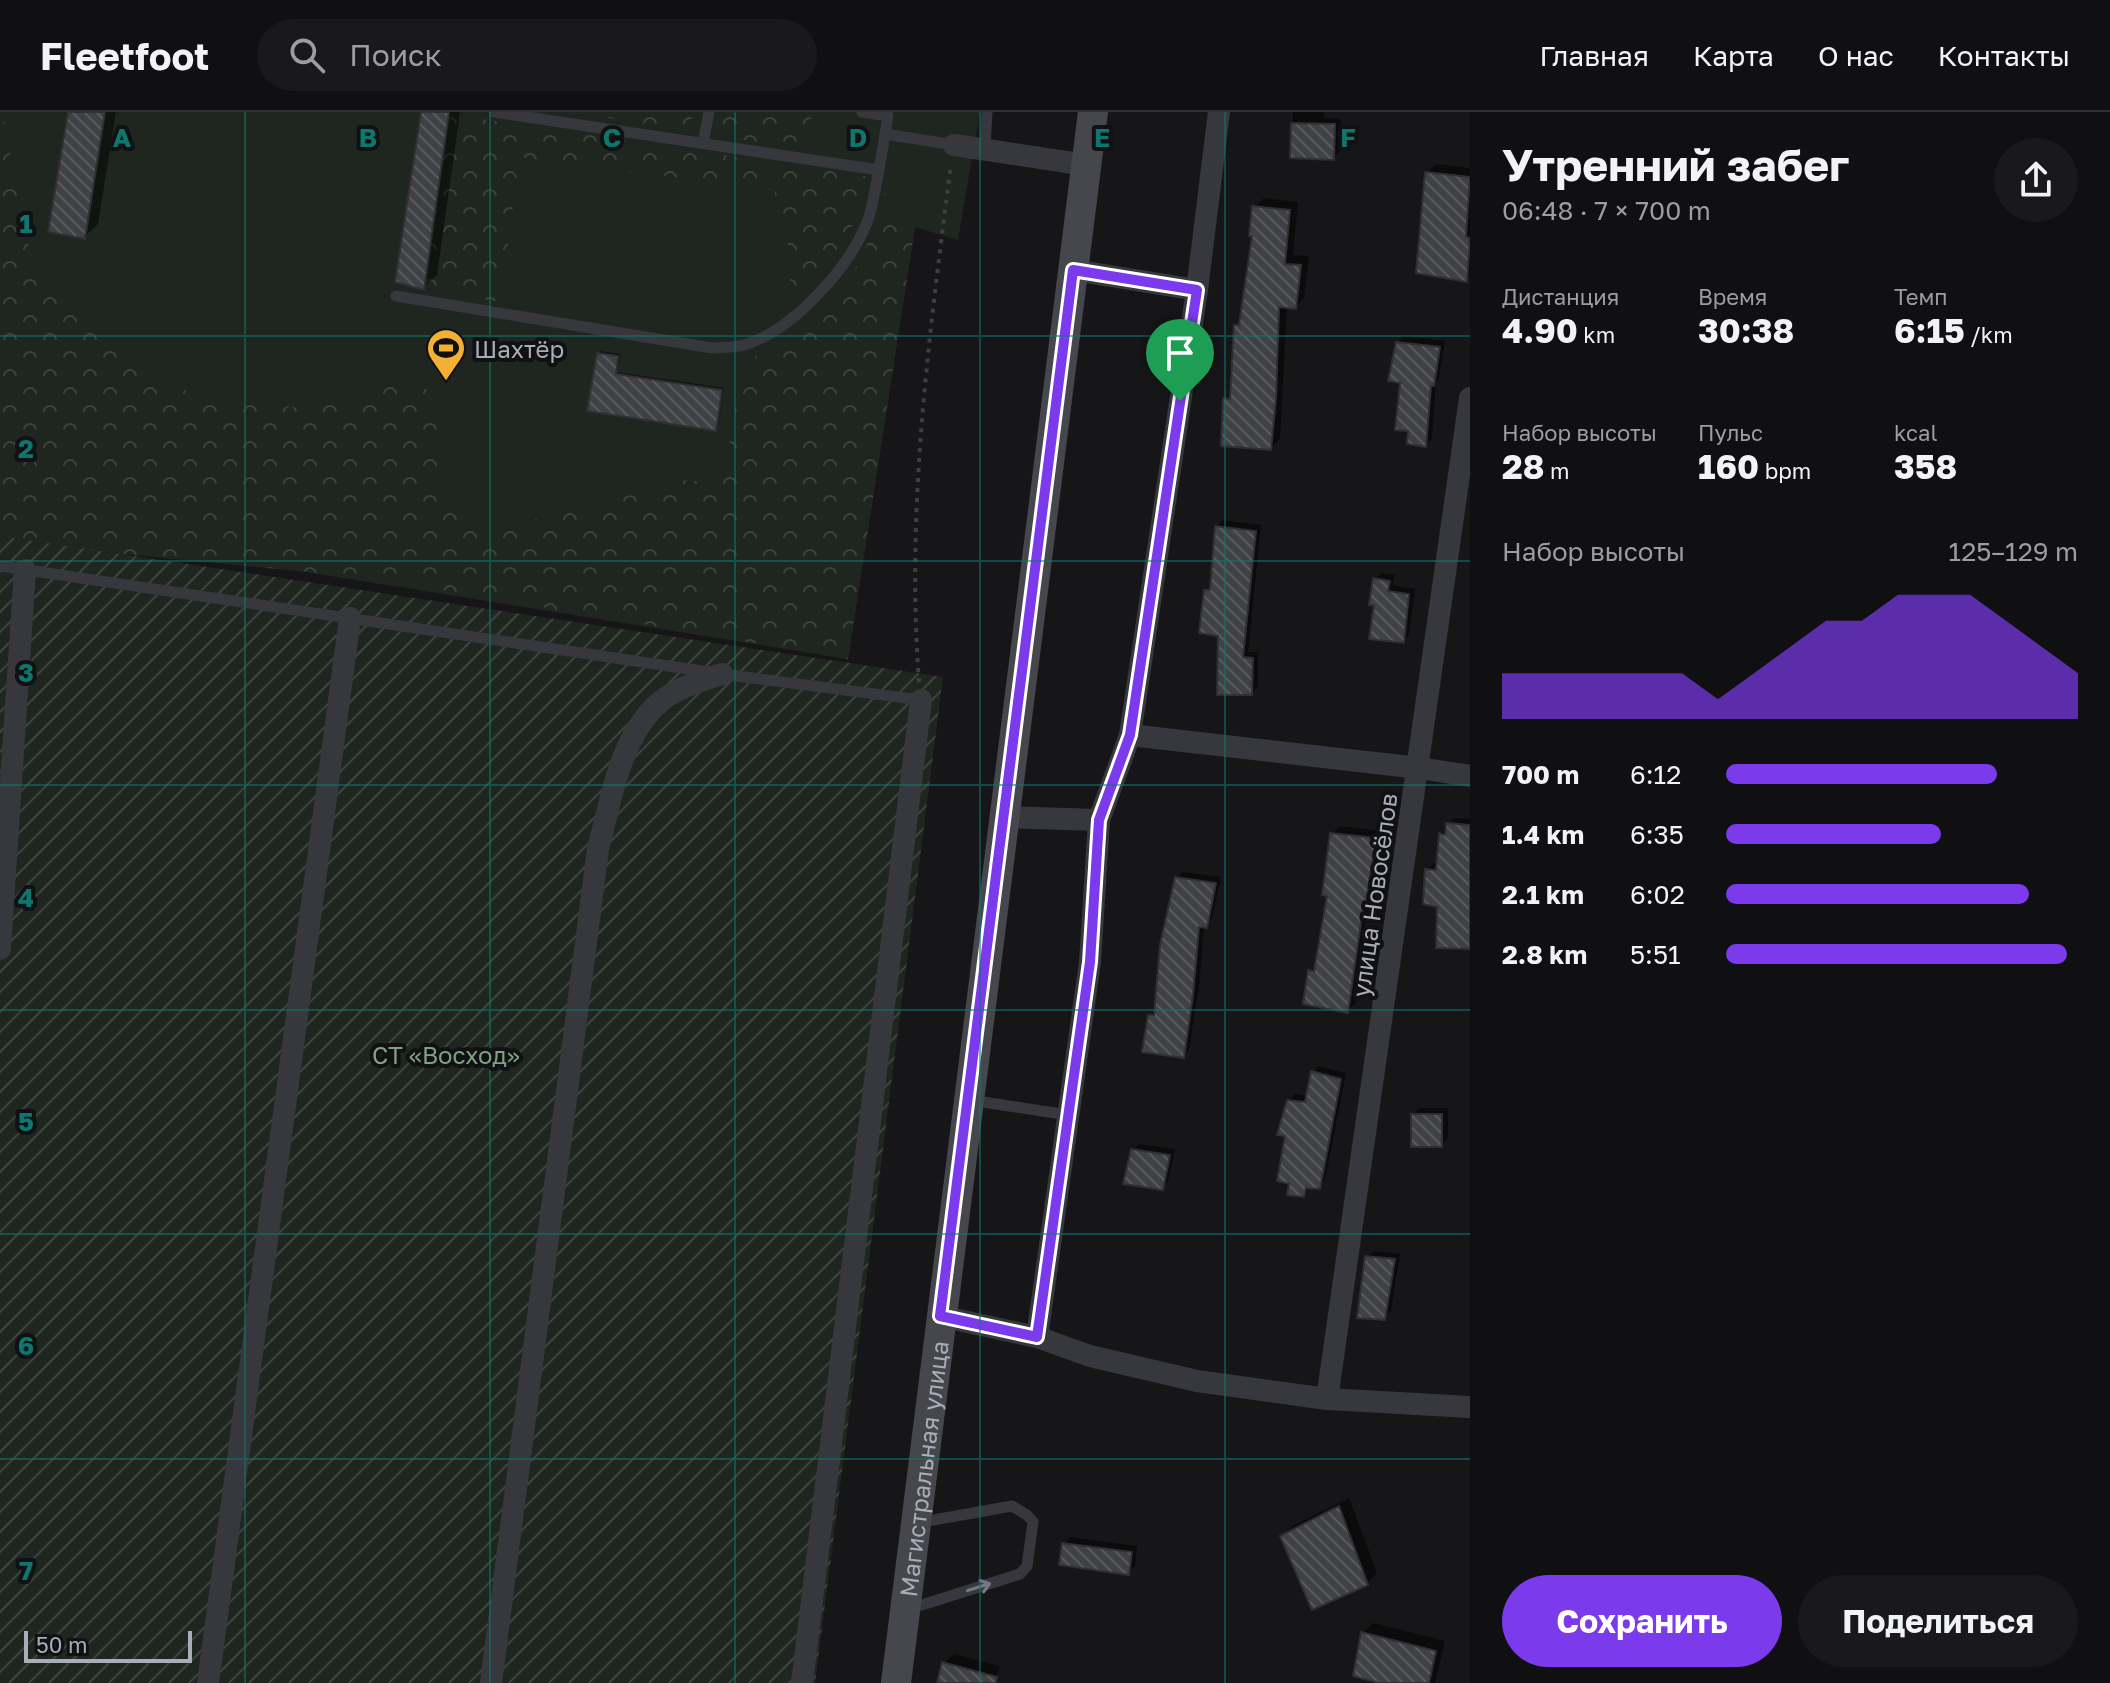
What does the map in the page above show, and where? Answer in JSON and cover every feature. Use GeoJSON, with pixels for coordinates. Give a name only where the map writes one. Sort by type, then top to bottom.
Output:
{"type":"FeatureCollection","features":[{"type":"Feature","properties":{"kind":"main road","name":"Магистральная улица"},"geometry":{"type":"LineString","coordinates":[[896,1683],[1093,112]]}},
{"type":"Feature","properties":{"kind":"street"},"geometry":{"type":"LineString","coordinates":[[1037,1337],[1090,962],[1099,820],[1130,735],[1197,290],[1219,112]]}},
{"type":"Feature","properties":{"kind":"street"},"geometry":{"type":"LineString","coordinates":[[954,145],[1086,165]]}},
{"type":"Feature","properties":{"kind":"street"},"geometry":{"type":"LineString","coordinates":[[1073,270],[1197,290]]}},
{"type":"Feature","properties":{"kind":"street","name":"улица Новосёлов"},"geometry":{"type":"LineString","coordinates":[[1327,1399],[1470,398]]}},
{"type":"Feature","properties":{"kind":"street"},"geometry":{"type":"LineString","coordinates":[[0,949],[25,570]]}},
{"type":"Feature","properties":{"kind":"street"},"geometry":{"type":"LineString","coordinates":[[208,1683],[350,618]]}},
{"type":"Feature","properties":{"kind":"street"},"geometry":{"type":"LineString","coordinates":[[491,1683],[598,849],[617,777],[639,726],[660,701],[684,687],[722,674]]}},
{"type":"Feature","properties":{"kind":"street"},"geometry":{"type":"LineString","coordinates":[[802,1683],[921,700]]}},
{"type":"Feature","properties":{"kind":"street"},"geometry":{"type":"LineString","coordinates":[[1130,735],[1470,776]]}},
{"type":"Feature","properties":{"kind":"street"},"geometry":{"type":"LineString","coordinates":[[1003,817],[1099,820]]}},
{"type":"Feature","properties":{"kind":"street"},"geometry":{"type":"LineString","coordinates":[[940,1316],[1037,1337],[1090,1356],[1197,1381],[1327,1399],[1470,1407]]}},
{"type":"Feature","properties":{"kind":"lane"},"geometry":{"type":"LineString","coordinates":[[494,112],[879,170]]}},
{"type":"Feature","properties":{"kind":"lane"},"geometry":{"type":"LineString","coordinates":[[703,143],[709,112]]}},
{"type":"Feature","properties":{"kind":"lane"},"geometry":{"type":"LineString","coordinates":[[396,296],[712,348],[743,345],[772,331],[802,309],[831,281],[850,256],[867,223],[888,116],[862,112]]}},
{"type":"Feature","properties":{"kind":"lane"},"geometry":{"type":"LineString","coordinates":[[985,149],[987,112]]}},
{"type":"Feature","properties":{"kind":"lane"},"geometry":{"type":"LineString","coordinates":[[885,134],[954,145]]}},
{"type":"Feature","properties":{"kind":"lane"},"geometry":{"type":"LineString","coordinates":[[0,566],[722,674],[921,700]]}},
{"type":"Feature","properties":{"kind":"lane"},"geometry":{"type":"LineString","coordinates":[[967,1100],[1068,1115]]}},
{"type":"Feature","properties":{"kind":"lane"},"geometry":{"type":"LineString","coordinates":[[905,1611],[1020,1574],[1027,1566],[1033,1522],[1012,1506],[915,1524]]}},
{"type":"Feature","properties":{"kind":"path"},"geometry":{"type":"LineString","coordinates":[[921,700],[916,634],[920,439],[954,145]]}},
{"type":"Feature","properties":{"kind":"green space","name":"Шахтёр"},"geometry":{"type":"Polygon","coordinates":[[[0,112],[980,112],[958,240],[915,227],[848,659],[0,523],[0,112]]]}},
{"type":"Feature","properties":{"kind":"green space"},"geometry":{"type":"Polygon","coordinates":[[[0,112],[16,186],[19,218],[37,269],[82,323],[133,364],[171,386],[216,400],[302,408],[360,397],[399,382],[423,386],[436,400],[444,494],[463,516],[490,524],[538,519],[619,497],[656,492],[681,480],[723,483],[743,360],[784,345],[821,315],[836,298],[861,258],[885,193],[915,227],[848,659],[369,578],[0,542],[0,112]]]}},
{"type":"Feature","properties":{"kind":"green space"},"geometry":{"type":"Polygon","coordinates":[[[568,112],[692,112],[690,130],[568,112]]]}},
{"type":"Feature","properties":{"kind":"green space"},"geometry":{"type":"Polygon","coordinates":[[[723,112],[811,115],[808,150],[719,136],[723,112]]]}},
{"type":"Feature","properties":{"kind":"green space"},"geometry":{"type":"Polygon","coordinates":[[[449,114],[870,177],[854,222],[833,256],[784,310],[793,265],[774,190],[519,157],[501,302],[424,290],[449,114]]]}},
{"type":"Feature","properties":{"kind":"green space","name":"СТ «Восход»"},"geometry":{"type":"Polygon","coordinates":[[[0,536],[943,677],[815,1683],[0,1683],[0,536]]]}},
{"type":"Feature","properties":{"kind":"building"},"geometry":{"type":"Polygon","coordinates":[[[68,112],[105,112],[85,239],[48,232],[68,112]]]}},
{"type":"Feature","properties":{"kind":"building"},"geometry":{"type":"Polygon","coordinates":[[[421,112],[449,112],[424,290],[395,282],[421,112]]]}},
{"type":"Feature","properties":{"kind":"building"},"geometry":{"type":"Polygon","coordinates":[[[1291,123],[1335,124],[1334,160],[1290,158],[1291,123]]]}},
{"type":"Feature","properties":{"kind":"building"},"geometry":{"type":"Polygon","coordinates":[[[1425,172],[1470,177],[1467,282],[1416,273],[1425,172]]]}},
{"type":"Feature","properties":{"kind":"building"},"geometry":{"type":"Polygon","coordinates":[[[1252,206],[1290,210],[1285,264],[1301,265],[1296,309],[1279,307],[1271,450],[1221,446],[1223,398],[1230,399],[1234,325],[1239,325],[1252,236],[1249,236],[1252,206]]]}},
{"type":"Feature","properties":{"kind":"building"},"geometry":{"type":"Polygon","coordinates":[[[1396,342],[1440,347],[1434,386],[1431,386],[1426,447],[1407,444],[1408,431],[1395,430],[1400,383],[1388,381],[1396,342]]]}},
{"type":"Feature","properties":{"kind":"building"},"geometry":{"type":"Polygon","coordinates":[[[597,353],[618,356],[616,374],[722,390],[716,431],[587,411],[597,353]]]}},
{"type":"Feature","properties":{"kind":"building"},"geometry":{"type":"Polygon","coordinates":[[[1215,526],[1256,531],[1243,657],[1253,658],[1252,695],[1217,695],[1218,636],[1199,633],[1204,590],[1210,590],[1215,526]]]}},
{"type":"Feature","properties":{"kind":"building"},"geometry":{"type":"Polygon","coordinates":[[[1373,578],[1390,581],[1388,591],[1409,594],[1404,643],[1369,639],[1374,605],[1369,605],[1373,578]]]}},
{"type":"Feature","properties":{"kind":"building"},"geometry":{"type":"Polygon","coordinates":[[[1446,823],[1470,825],[1470,949],[1436,948],[1437,907],[1423,904],[1425,869],[1436,870],[1439,833],[1445,835],[1446,823]]]}},
{"type":"Feature","properties":{"kind":"building"},"geometry":{"type":"Polygon","coordinates":[[[1330,833],[1376,838],[1348,1013],[1303,1004],[1308,970],[1314,971],[1327,896],[1322,895],[1330,833]]]}},
{"type":"Feature","properties":{"kind":"building"},"geometry":{"type":"Polygon","coordinates":[[[1175,877],[1216,883],[1207,928],[1199,927],[1184,1058],[1142,1052],[1148,1015],[1154,1015],[1160,945],[1175,877]]]}},
{"type":"Feature","properties":{"kind":"building"},"geometry":{"type":"Polygon","coordinates":[[[1311,1071],[1341,1079],[1320,1189],[1306,1188],[1304,1197],[1287,1195],[1289,1184],[1277,1181],[1285,1136],[1277,1135],[1287,1100],[1305,1102],[1311,1071]]]}},
{"type":"Feature","properties":{"kind":"building"},"geometry":{"type":"Polygon","coordinates":[[[1411,1114],[1442,1114],[1442,1147],[1411,1147],[1411,1114]]]}},
{"type":"Feature","properties":{"kind":"building"},"geometry":{"type":"Polygon","coordinates":[[[1131,1149],[1170,1155],[1163,1190],[1123,1184],[1131,1149]]]}},
{"type":"Feature","properties":{"kind":"building"},"geometry":{"type":"Polygon","coordinates":[[[1365,1256],[1395,1259],[1385,1320],[1357,1318],[1365,1256]]]}},
{"type":"Feature","properties":{"kind":"building"},"geometry":{"type":"Polygon","coordinates":[[[1339,1506],[1368,1585],[1312,1610],[1280,1536],[1339,1506]]]}},
{"type":"Feature","properties":{"kind":"building"},"geometry":{"type":"Polygon","coordinates":[[[1062,1543],[1132,1552],[1129,1575],[1059,1565],[1062,1543]]]}},
{"type":"Feature","properties":{"kind":"building"},"geometry":{"type":"Polygon","coordinates":[[[1361,1632],[1436,1651],[1429,1683],[1379,1683],[1353,1676],[1361,1632]]]}},
{"type":"Feature","properties":{"kind":"building"},"geometry":{"type":"Polygon","coordinates":[[[942,1662],[997,1677],[996,1683],[937,1683],[942,1662]]]}},
{"type":"Feature","properties":{"kind":"place","name":"Шахтёр"},"geometry":{"type":"Point","coordinates":[446,382]}},
{"type":"Feature","properties":{"kind":"route"},"geometry":{"type":"LineString","coordinates":[[1073,270],[1197,290],[1180,401],[1130,735],[1099,820],[1090,962],[1037,1337],[940,1316],[1073,270]]}}]}
